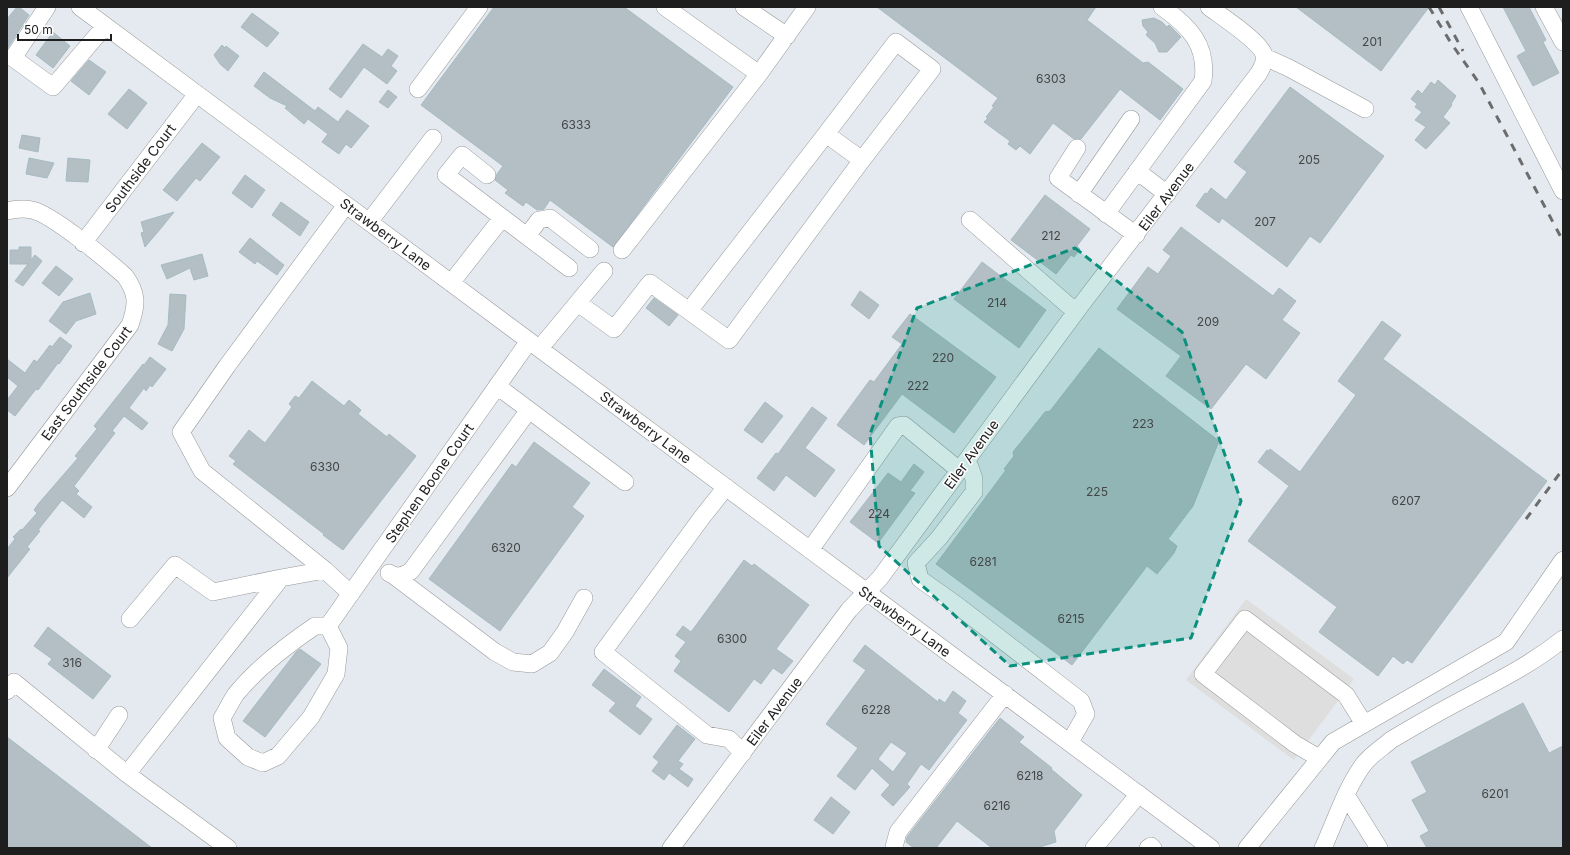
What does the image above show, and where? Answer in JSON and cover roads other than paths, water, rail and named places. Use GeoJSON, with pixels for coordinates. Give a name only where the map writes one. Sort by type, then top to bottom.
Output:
{"type":"FeatureCollection","features":[{"type":"Feature","properties":{"kind":"street"},"geometry":{"type":"LineString","coordinates":[[47,7],[13,58],[53,87],[105,26]]}},
{"type":"Feature","properties":{"kind":"street","name":"Strawberry Lane"},"geometry":{"type":"LineString","coordinates":[[80,7],[1211,848]]}},
{"type":"Feature","properties":{"kind":"street"},"geometry":{"type":"LineString","coordinates":[[418,89],[479,7]]}},
{"type":"Feature","properties":{"kind":"street"},"geometry":{"type":"LineString","coordinates":[[665,7],[759,74]]}},
{"type":"Feature","properties":{"kind":"street"},"geometry":{"type":"LineString","coordinates":[[744,7],[787,36]]}},
{"type":"Feature","properties":{"kind":"street"},"geometry":{"type":"LineString","coordinates":[[622,250],[759,74],[807,7]]}},
{"type":"Feature","properties":{"kind":"street"},"geometry":{"type":"LineString","coordinates":[[1106,214],[1203,81],[1205,72],[1201,48],[1195,37],[1180,19],[1162,7]]}},
{"type":"Feature","properties":{"kind":"street"},"geometry":{"type":"LineString","coordinates":[[1209,7],[1260,47],[1264,57],[1289,68],[1365,109]]}},
{"type":"Feature","properties":{"kind":"street"},"geometry":{"type":"LineString","coordinates":[[1469,7],[1563,191]]}},
{"type":"Feature","properties":{"kind":"street"},"geometry":{"type":"LineString","coordinates":[[1544,7],[1563,42]]}},
{"type":"Feature","properties":{"kind":"street"},"geometry":{"type":"LineString","coordinates":[[578,303],[614,329],[650,283],[729,340],[862,160],[932,69],[896,42],[689,311]]}},
{"type":"Feature","properties":{"kind":"street","name":"Eiler Avenue"},"geometry":{"type":"LineString","coordinates":[[671,848],[849,610],[880,578],[1076,312],[1259,73],[1263,67],[1264,57]]}},
{"type":"Feature","properties":{"kind":"street","name":"Southside Court"},"geometry":{"type":"LineString","coordinates":[[83,243],[197,94]]}},
{"type":"Feature","properties":{"kind":"street"},"geometry":{"type":"LineString","coordinates":[[1080,194],[1131,119]]}},
{"type":"Feature","properties":{"kind":"street"},"geometry":{"type":"LineString","coordinates":[[826,134],[862,160]]}},
{"type":"Feature","properties":{"kind":"street"},"geometry":{"type":"LineString","coordinates":[[369,222],[433,138]]}},
{"type":"Feature","properties":{"kind":"street"},"geometry":{"type":"LineString","coordinates":[[1077,148],[1058,178],[1136,235]]}},
{"type":"Feature","properties":{"kind":"street"},"geometry":{"type":"LineString","coordinates":[[487,175],[462,155],[446,175],[569,268]]}},
{"type":"Feature","properties":{"kind":"street"},"geometry":{"type":"LineString","coordinates":[[1137,171],[1167,194]]}},
{"type":"Feature","properties":{"kind":"street"},"geometry":{"type":"LineString","coordinates":[[346,205],[227,366],[181,432],[202,471],[325,570],[352,594]]}},
{"type":"Feature","properties":{"kind":"street","name":"East Southside Court"},"geometry":{"type":"LineString","coordinates":[[7,211],[19,209],[32,210],[41,213],[83,243],[125,276],[134,293],[135,311],[130,325],[117,344],[7,488]]}},
{"type":"Feature","properties":{"kind":"street"},"geometry":{"type":"LineString","coordinates":[[451,282],[502,218]]}},
{"type":"Feature","properties":{"kind":"street"},"geometry":{"type":"LineString","coordinates":[[527,236],[539,220],[550,218],[590,249]]}},
{"type":"Feature","properties":{"kind":"street"},"geometry":{"type":"LineString","coordinates":[[970,220],[1076,312]]}},
{"type":"Feature","properties":{"kind":"street","name":"Stephen Boone Court"},"geometry":{"type":"LineString","coordinates":[[328,626],[497,386],[534,344],[578,303],[604,271]]}},
{"type":"Feature","properties":{"kind":"street"},"geometry":{"type":"LineString","coordinates":[[497,386],[625,482]]}},
{"type":"Feature","properties":{"kind":"street"},"geometry":{"type":"LineString","coordinates":[[393,575],[402,576],[411,571],[529,410]]}},
{"type":"Feature","properties":{"kind":"street"},"geometry":{"type":"LineString","coordinates":[[810,550],[898,426],[904,425],[963,466],[970,467],[974,492],[939,538],[916,563],[920,579],[958,606],[1081,701],[1086,714],[1070,742]]}},
{"type":"Feature","properties":{"kind":"street"},"geometry":{"type":"LineString","coordinates":[[726,487],[603,652],[707,735],[729,739],[743,753]]}},
{"type":"Feature","properties":{"kind":"street"},"geometry":{"type":"LineString","coordinates":[[1247,848],[1332,742],[1506,642],[1563,560]]}},
{"type":"Feature","properties":{"kind":"street"},"geometry":{"type":"LineString","coordinates":[[373,563],[393,575],[495,652],[513,662],[532,664],[550,653],[565,632],[584,598]]}},
{"type":"Feature","properties":{"kind":"street"},"geometry":{"type":"LineString","coordinates":[[130,619],[175,565],[213,592],[325,570]]}},
{"type":"Feature","properties":{"kind":"street"},"geometry":{"type":"LineString","coordinates":[[127,774],[281,578]]}},
{"type":"Feature","properties":{"kind":"street"},"geometry":{"type":"LineString","coordinates":[[1319,758],[1295,744],[1203,674],[1245,618],[1346,695],[1364,724]]}},
{"type":"Feature","properties":{"kind":"street"},"geometry":{"type":"LineString","coordinates":[[315,626],[328,626],[339,648],[336,674],[311,717],[278,756],[263,763],[248,757],[227,738],[222,718],[236,695],[259,670],[295,640],[315,626]]}},
{"type":"Feature","properties":{"kind":"street"},"geometry":{"type":"LineString","coordinates":[[1323,848],[1346,795],[1364,764],[1391,740],[1520,669],[1542,656],[1563,639]]}},
{"type":"Feature","properties":{"kind":"street"},"geometry":{"type":"LineString","coordinates":[[7,691],[14,682],[96,750],[228,848]]}},
{"type":"Feature","properties":{"kind":"street"},"geometry":{"type":"LineString","coordinates":[[894,847],[898,832],[1005,694]]}},
{"type":"Feature","properties":{"kind":"street"},"geometry":{"type":"LineString","coordinates":[[96,750],[120,715]]}},
{"type":"Feature","properties":{"kind":"street"},"geometry":{"type":"LineString","coordinates":[[1094,848],[1139,794]]}},
{"type":"Feature","properties":{"kind":"street"},"geometry":{"type":"LineString","coordinates":[[1346,795],[1379,848]]}},
{"type":"Feature","properties":{"kind":"street"},"geometry":{"type":"LineString","coordinates":[[1148,848],[1150,846],[1153,848]]}},
{"type":"Feature","properties":{"kind":"railway"},"geometry":{"type":"LineString","coordinates":[[1429,7],[1451,43],[1479,83],[1563,241]]}},
{"type":"Feature","properties":{"kind":"railway"},"geometry":{"type":"LineString","coordinates":[[1439,7],[1463,51]]}},
{"type":"Feature","properties":{"kind":"railway"},"geometry":{"type":"LineString","coordinates":[[1526,519],[1563,469]]}}]}
